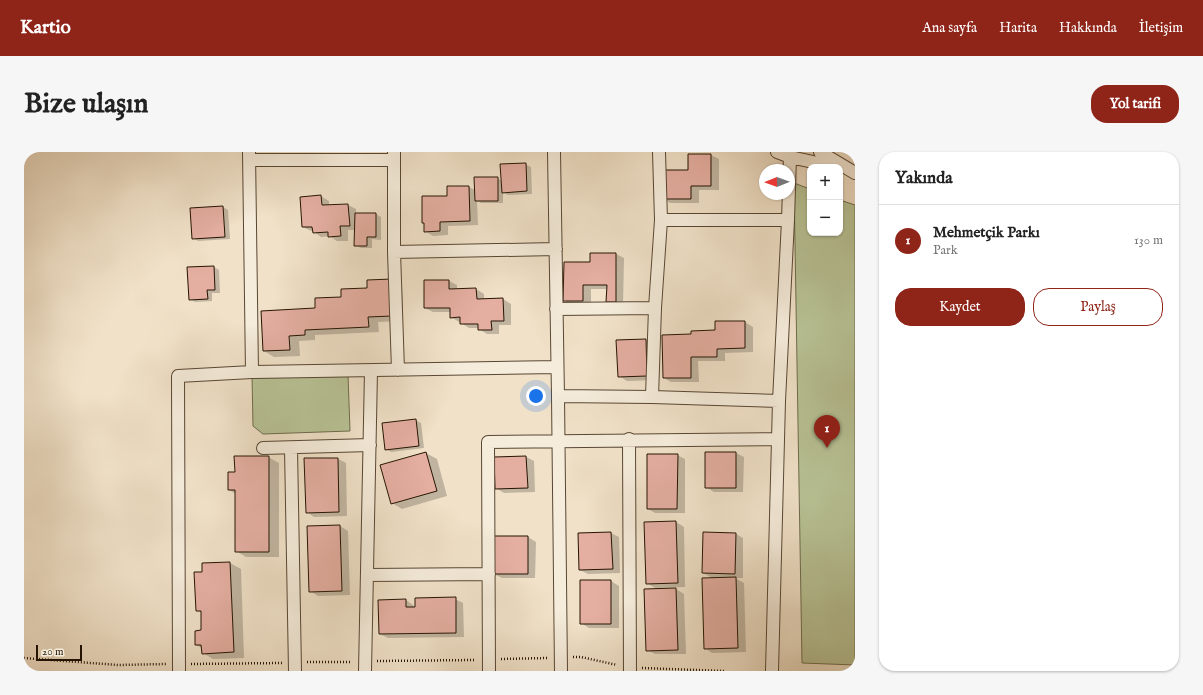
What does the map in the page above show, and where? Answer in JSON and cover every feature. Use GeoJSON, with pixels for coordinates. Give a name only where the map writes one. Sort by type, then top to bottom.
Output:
{"type":"FeatureCollection","features":[{"type":"Feature","properties":{"kind":"street"},"geometry":{"type":"LineString","coordinates":[[554,152],[561,671]]}},
{"type":"Feature","properties":{"kind":"street"},"geometry":{"type":"LineString","coordinates":[[652,397],[655,308],[661,220],[659,152]]}},
{"type":"Feature","properties":{"kind":"street"},"geometry":{"type":"LineString","coordinates":[[777,152],[790,157],[844,169]]}},
{"type":"Feature","properties":{"kind":"street"},"geometry":{"type":"LineString","coordinates":[[820,152],[844,169]]}},
{"type":"Feature","properties":{"kind":"street"},"geometry":{"type":"LineString","coordinates":[[252,372],[249,156],[394,156],[394,252],[398,370]]}},
{"type":"Feature","properties":{"kind":"street"},"geometry":{"type":"LineString","coordinates":[[772,671],[779,401],[790,157]]}},
{"type":"Feature","properties":{"kind":"street"},"geometry":{"type":"LineString","coordinates":[[661,220],[788,220]]}},
{"type":"Feature","properties":{"kind":"street"},"geometry":{"type":"LineString","coordinates":[[394,252],[556,249]]}},
{"type":"Feature","properties":{"kind":"street"},"geometry":{"type":"LineString","coordinates":[[556,309],[655,308]]}},
{"type":"Feature","properties":{"kind":"street"},"geometry":{"type":"LineString","coordinates":[[179,671],[178,376],[252,372],[557,368]]}},
{"type":"Feature","properties":{"kind":"street"},"geometry":{"type":"LineString","coordinates":[[365,671],[371,371]]}},
{"type":"Feature","properties":{"kind":"street"},"geometry":{"type":"LineString","coordinates":[[558,396],[779,401]]}},
{"type":"Feature","properties":{"kind":"street"},"geometry":{"type":"LineString","coordinates":[[489,671],[488,442],[778,438]]}},
{"type":"Feature","properties":{"kind":"street"},"geometry":{"type":"LineString","coordinates":[[629,439],[630,671]]}},
{"type":"Feature","properties":{"kind":"street"},"geometry":{"type":"LineString","coordinates":[[262,448],[370,445]]}},
{"type":"Feature","properties":{"kind":"street"},"geometry":{"type":"LineString","coordinates":[[292,448],[295,671]]}},
{"type":"Feature","properties":{"kind":"street"},"geometry":{"type":"LineString","coordinates":[[367,575],[489,574]]}},
{"type":"Feature","properties":{"kind":"green space"},"geometry":{"type":"Polygon","coordinates":[[[795,183],[807,188],[807,236],[843,236],[843,201],[855,205],[855,665],[802,663],[795,183]]]}},
{"type":"Feature","properties":{"kind":"green space"},"geometry":{"type":"Polygon","coordinates":[[[252,375],[348,375],[350,431],[263,434],[253,426],[252,375]]]}},
{"type":"Feature","properties":{"kind":"building"},"geometry":{"type":"Polygon","coordinates":[[[688,154],[711,154],[711,186],[691,186],[691,199],[661,199],[661,170],[688,170],[688,154]]]}},
{"type":"Feature","properties":{"kind":"building"},"geometry":{"type":"Polygon","coordinates":[[[526,163],[527,191],[502,193],[500,164],[526,163]]]}},
{"type":"Feature","properties":{"kind":"building"},"geometry":{"type":"Polygon","coordinates":[[[474,177],[498,177],[498,201],[475,201],[474,177]]]}},
{"type":"Feature","properties":{"kind":"building"},"geometry":{"type":"Polygon","coordinates":[[[447,186],[469,186],[470,221],[440,222],[440,231],[424,232],[424,223],[422,223],[422,196],[447,196],[447,186]]]}},
{"type":"Feature","properties":{"kind":"building"},"geometry":{"type":"Polygon","coordinates":[[[321,195],[322,205],[348,204],[350,226],[340,226],[341,236],[328,237],[328,232],[313,233],[312,227],[302,227],[300,197],[321,195]]]}},
{"type":"Feature","properties":{"kind":"building"},"geometry":{"type":"Polygon","coordinates":[[[223,206],[225,237],[192,239],[190,208],[223,206]]]}},
{"type":"Feature","properties":{"kind":"building"},"geometry":{"type":"Polygon","coordinates":[[[355,213],[376,213],[376,237],[367,237],[367,246],[354,246],[355,213]]]}},
{"type":"Feature","properties":{"kind":"building"},"geometry":{"type":"Polygon","coordinates":[[[590,253],[616,253],[616,302],[606,302],[607,285],[583,285],[583,301],[563,301],[564,262],[590,262],[590,253]]]}},
{"type":"Feature","properties":{"kind":"building"},"geometry":{"type":"Polygon","coordinates":[[[214,266],[215,290],[207,290],[208,299],[189,300],[187,267],[214,266]]]}},
{"type":"Feature","properties":{"kind":"building"},"geometry":{"type":"Polygon","coordinates":[[[392,279],[392,316],[368,317],[369,327],[305,330],[305,335],[289,336],[290,350],[263,351],[261,311],[315,308],[315,298],[341,297],[341,289],[367,288],[367,280],[392,279]]]}},
{"type":"Feature","properties":{"kind":"building"},"geometry":{"type":"Polygon","coordinates":[[[424,280],[449,280],[449,289],[476,288],[477,299],[503,298],[504,321],[491,321],[492,330],[478,330],[478,324],[460,324],[460,317],[450,318],[450,308],[424,308],[424,280]]]}},
{"type":"Feature","properties":{"kind":"building"},"geometry":{"type":"Polygon","coordinates":[[[715,321],[745,321],[745,348],[717,349],[717,357],[691,357],[691,378],[663,378],[662,335],[691,334],[691,331],[715,330],[715,321]]]}},
{"type":"Feature","properties":{"kind":"building"},"geometry":{"type":"Polygon","coordinates":[[[646,339],[647,376],[618,377],[616,340],[646,339]]]}},
{"type":"Feature","properties":{"kind":"building"},"geometry":{"type":"Polygon","coordinates":[[[416,419],[419,446],[385,450],[382,423],[416,419]]]}},
{"type":"Feature","properties":{"kind":"building"},"geometry":{"type":"Polygon","coordinates":[[[426,452],[437,491],[391,504],[380,465],[426,452]]]}},
{"type":"Feature","properties":{"kind":"building"},"geometry":{"type":"Polygon","coordinates":[[[705,452],[736,452],[736,488],[705,488],[705,452]]]}},
{"type":"Feature","properties":{"kind":"building"},"geometry":{"type":"Polygon","coordinates":[[[647,454],[678,454],[677,509],[647,509],[647,454]]]}},
{"type":"Feature","properties":{"kind":"building"},"geometry":{"type":"Polygon","coordinates":[[[234,456],[269,456],[269,552],[235,552],[235,490],[228,490],[228,472],[235,472],[234,456]]]}},
{"type":"Feature","properties":{"kind":"building"},"geometry":{"type":"Polygon","coordinates":[[[526,456],[528,488],[495,489],[494,457],[526,456]]]}},
{"type":"Feature","properties":{"kind":"building"},"geometry":{"type":"Polygon","coordinates":[[[304,458],[338,458],[339,512],[306,513],[304,458]]]}},
{"type":"Feature","properties":{"kind":"building"},"geometry":{"type":"Polygon","coordinates":[[[676,521],[678,583],[646,584],[644,522],[676,521]]]}},
{"type":"Feature","properties":{"kind":"building"},"geometry":{"type":"Polygon","coordinates":[[[340,525],[342,591],[309,592],[307,526],[340,525]]]}},
{"type":"Feature","properties":{"kind":"building"},"geometry":{"type":"Polygon","coordinates":[[[611,532],[613,569],[579,570],[578,533],[611,532]]]}},
{"type":"Feature","properties":{"kind":"building"},"geometry":{"type":"Polygon","coordinates":[[[703,532],[736,533],[735,574],[702,573],[703,532]]]}},
{"type":"Feature","properties":{"kind":"building"},"geometry":{"type":"Polygon","coordinates":[[[493,536],[528,536],[528,574],[493,574],[493,536]]]}},
{"type":"Feature","properties":{"kind":"building"},"geometry":{"type":"Polygon","coordinates":[[[230,562],[234,652],[202,654],[201,645],[195,645],[195,631],[201,630],[201,611],[196,611],[194,572],[202,572],[202,563],[230,562]]]}},
{"type":"Feature","properties":{"kind":"building"},"geometry":{"type":"Polygon","coordinates":[[[736,577],[738,648],[704,649],[702,578],[736,577]]]}},
{"type":"Feature","properties":{"kind":"building"},"geometry":{"type":"Polygon","coordinates":[[[580,580],[611,580],[611,624],[580,624],[580,580]]]}},
{"type":"Feature","properties":{"kind":"building"},"geometry":{"type":"Polygon","coordinates":[[[676,588],[678,650],[646,651],[644,589],[676,588]]]}},
{"type":"Feature","properties":{"kind":"building"},"geometry":{"type":"Polygon","coordinates":[[[456,597],[456,633],[379,634],[378,600],[406,599],[406,607],[415,607],[415,598],[456,597]]]}},
{"type":"Feature","properties":{"kind":"place","name":"Mehmetçik Parkı"},"geometry":{"type":"Point","coordinates":[827,448]}}]}
